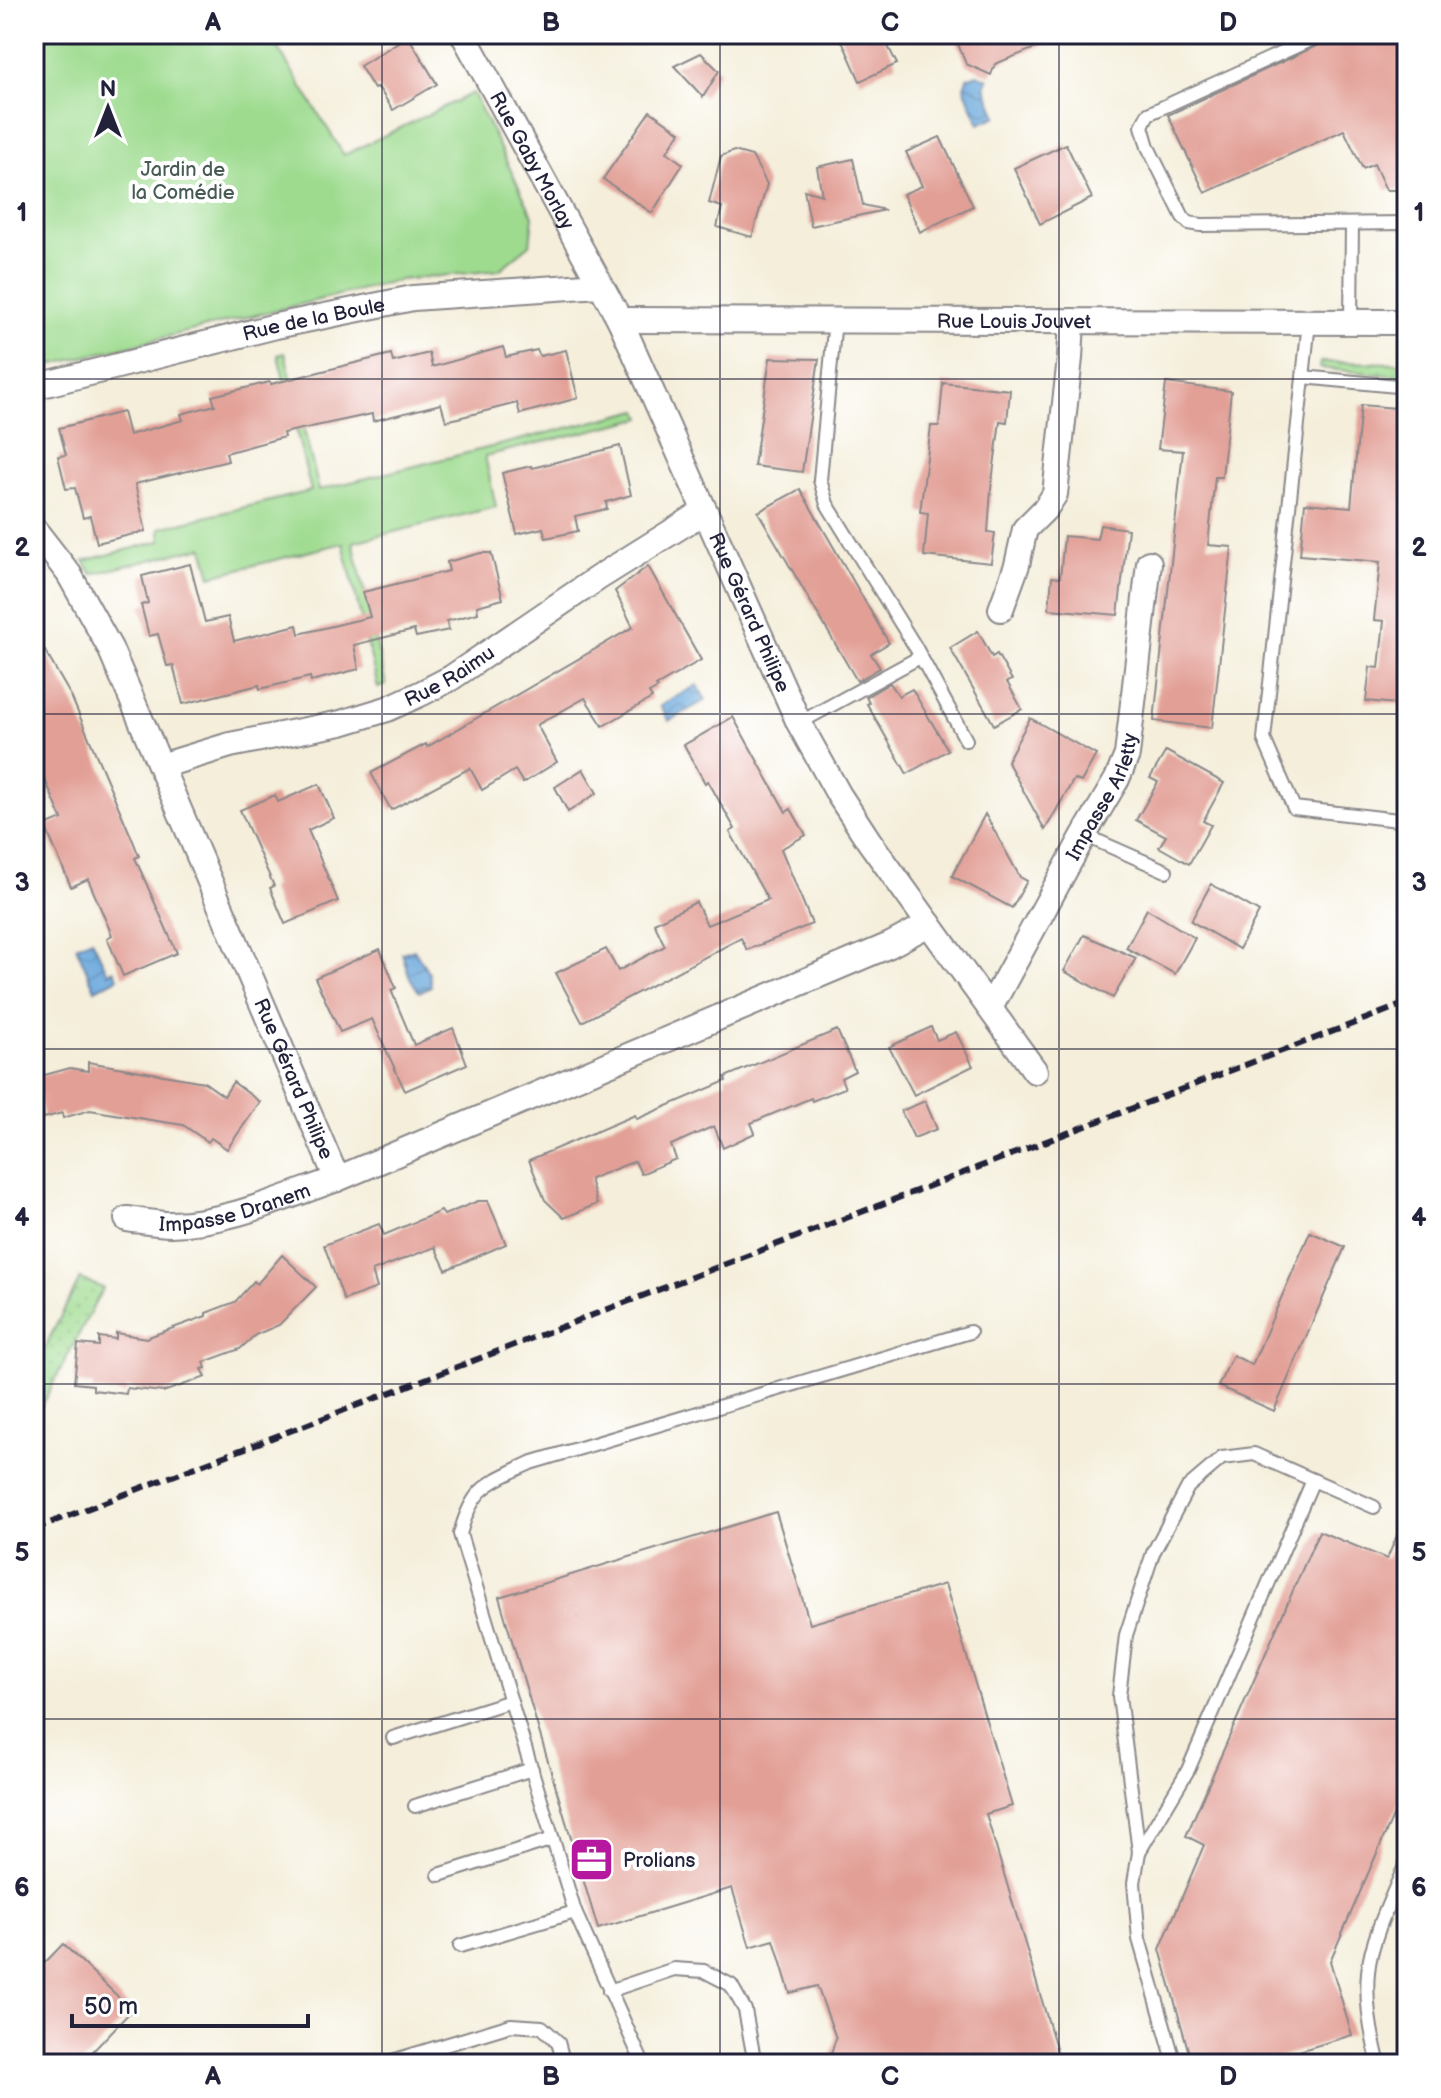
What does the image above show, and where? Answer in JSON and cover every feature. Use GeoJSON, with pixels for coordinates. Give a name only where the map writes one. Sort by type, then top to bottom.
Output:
{"type":"FeatureCollection","features":[{"type":"Feature","properties":{"kind":"street","name":"Rue Gaby Morlay"},"geometry":{"type":"LineString","coordinates":[[463,34],[600,285]]}},
{"type":"Feature","properties":{"kind":"street","name":"Rue Gérard Philipe"},"geometry":{"type":"LineString","coordinates":[[600,285],[620,320],[799,723],[839,795],[1035,1071]]}},
{"type":"Feature","properties":{"kind":"street","name":"Rue de la Boule"},"geometry":{"type":"LineString","coordinates":[[34,387],[276,326],[413,298],[600,285]]}},
{"type":"Feature","properties":{"kind":"street","name":"Rue Louis Jouvet"},"geometry":{"type":"LineString","coordinates":[[620,320],[1407,322]]}},
{"type":"Feature","properties":{"kind":"street"},"geometry":{"type":"LineString","coordinates":[[1001,609],[1017,565],[1025,529],[1055,494],[1072,321]]}},
{"type":"Feature","properties":{"kind":"street","name":"Rue Raimu"},"geometry":{"type":"LineString","coordinates":[[161,766],[230,745],[341,723],[387,709],[422,693],[451,678],[598,578],[705,511]]}},
{"type":"Feature","properties":{"kind":"street","name":"Rue Gérard Philipe"},"geometry":{"type":"LineString","coordinates":[[34,529],[69,574],[110,648],[337,1179],[876,952],[929,924]]}},
{"type":"Feature","properties":{"kind":"street","name":"Impasse Arletty"},"geometry":{"type":"LineString","coordinates":[[990,1008],[1117,779],[1127,755],[1149,563]]}},
{"type":"Feature","properties":{"kind":"street","name":"Impasse Dranem"},"geometry":{"type":"LineString","coordinates":[[127,1219],[170,1224],[204,1221],[242,1212],[337,1179]]}},
{"type":"Feature","properties":{"kind":"lane"},"geometry":{"type":"LineString","coordinates":[[1323,34],[1148,114],[1142,126],[1148,147],[1183,217],[1189,223],[1407,223]]}},
{"type":"Feature","properties":{"kind":"lane"},"geometry":{"type":"LineString","coordinates":[[1351,322],[1352,224]]}},
{"type":"Feature","properties":{"kind":"lane"},"geometry":{"type":"LineString","coordinates":[[835,319],[820,480],[827,504],[920,657],[966,740]]}},
{"type":"Feature","properties":{"kind":"lane"},"geometry":{"type":"LineString","coordinates":[[1309,322],[1264,739],[1294,808],[1407,821]]}},
{"type":"Feature","properties":{"kind":"lane"},"geometry":{"type":"LineString","coordinates":[[1303,377],[1407,387]]}},
{"type":"Feature","properties":{"kind":"lane"},"geometry":{"type":"LineString","coordinates":[[799,723],[920,657]]}},
{"type":"Feature","properties":{"kind":"lane"},"geometry":{"type":"LineString","coordinates":[[1084,835],[1166,871]]}},
{"type":"Feature","properties":{"kind":"lane"},"geometry":{"type":"LineString","coordinates":[[643,2064],[575,1912],[460,1534],[468,1506],[488,1484],[530,1463],[970,1332]]}},
{"type":"Feature","properties":{"kind":"lane"},"geometry":{"type":"LineString","coordinates":[[1175,2064],[1139,1939],[1134,1883],[1139,1852],[1119,1696],[1126,1635],[1153,1553],[1188,1487],[1222,1458],[1254,1454],[1374,1507]]}},
{"type":"Feature","properties":{"kind":"lane"},"geometry":{"type":"LineString","coordinates":[[1139,1852],[1188,1770],[1313,1480]]}},
{"type":"Feature","properties":{"kind":"lane"},"geometry":{"type":"LineString","coordinates":[[393,1738],[511,1701]]}},
{"type":"Feature","properties":{"kind":"lane"},"geometry":{"type":"LineString","coordinates":[[415,1806],[532,1769]]}},
{"type":"Feature","properties":{"kind":"lane"},"geometry":{"type":"LineString","coordinates":[[439,1875],[553,1839]]}},
{"type":"Feature","properties":{"kind":"lane"},"geometry":{"type":"LineString","coordinates":[[1379,2064],[1370,2028],[1368,1970],[1382,1922],[1407,1861]]}},
{"type":"Feature","properties":{"kind":"lane"},"geometry":{"type":"LineString","coordinates":[[460,1946],[575,1912]]}},
{"type":"Feature","properties":{"kind":"lane"},"geometry":{"type":"LineString","coordinates":[[609,1991],[674,1969],[704,1971],[731,1985],[745,2010],[755,2064]]}},
{"type":"Feature","properties":{"kind":"lane"},"geometry":{"type":"LineString","coordinates":[[382,2064],[511,2025],[542,2027],[558,2042],[564,2064]]}},
{"type":"Feature","properties":{"kind":"green space","name":"Jardin de la Comédie"},"geometry":{"type":"Polygon","coordinates":[[[34,34],[269,34],[344,155],[473,93],[533,216],[530,245],[499,270],[400,280],[34,369],[34,34]]]}},
{"type":"Feature","properties":{"kind":"green space"},"geometry":{"type":"Polygon","coordinates":[[[285,353],[319,490],[639,410],[642,418],[485,456],[496,507],[353,542],[386,685],[378,688],[343,543],[211,576],[203,547],[92,574],[84,561],[161,541],[160,528],[311,491],[278,355],[285,353]]]}},
{"type":"Feature","properties":{"kind":"green space"},"geometry":{"type":"Polygon","coordinates":[[[1320,362],[1407,363],[1407,377],[1319,368],[1320,362]]]}},
{"type":"Feature","properties":{"kind":"green space"},"geometry":{"type":"Polygon","coordinates":[[[80,1279],[103,1288],[34,1420],[34,1368],[80,1279]]]}},
{"type":"Feature","properties":{"kind":"water"},"geometry":{"type":"Polygon","coordinates":[[[977,74],[988,79],[985,87],[997,116],[979,124],[964,87],[967,78],[977,74]]]}},
{"type":"Feature","properties":{"kind":"water"},"geometry":{"type":"Polygon","coordinates":[[[697,685],[706,700],[669,721],[660,706],[697,685]]]}},
{"type":"Feature","properties":{"kind":"water"},"geometry":{"type":"Polygon","coordinates":[[[92,939],[108,973],[114,970],[118,978],[95,990],[76,946],[92,939]]]}},
{"type":"Feature","properties":{"kind":"water"},"geometry":{"type":"Polygon","coordinates":[[[414,949],[429,973],[431,986],[419,992],[409,976],[402,953],[414,949]]]}},
{"type":"Feature","properties":{"kind":"building"},"geometry":{"type":"Polygon","coordinates":[[[839,34],[882,34],[897,64],[860,81],[839,34]]]}},
{"type":"Feature","properties":{"kind":"building"},"geometry":{"type":"Polygon","coordinates":[[[954,34],[1068,35],[995,64],[991,75],[966,64],[954,34]]]}},
{"type":"Feature","properties":{"kind":"building"},"geometry":{"type":"Polygon","coordinates":[[[1342,34],[1407,34],[1407,190],[1386,190],[1374,164],[1363,169],[1344,130],[1205,193],[1168,115],[1342,34]]]}},
{"type":"Feature","properties":{"kind":"building"},"geometry":{"type":"Polygon","coordinates":[[[408,36],[437,84],[393,110],[378,87],[374,89],[360,66],[408,36]]]}},
{"type":"Feature","properties":{"kind":"building"},"geometry":{"type":"Polygon","coordinates":[[[701,53],[719,71],[703,97],[674,66],[701,53]]]}},
{"type":"Feature","properties":{"kind":"building"},"geometry":{"type":"Polygon","coordinates":[[[650,111],[680,132],[667,152],[683,164],[652,213],[603,179],[650,111]]]}},
{"type":"Feature","properties":{"kind":"building"},"geometry":{"type":"Polygon","coordinates":[[[940,137],[973,206],[920,232],[903,194],[922,186],[906,152],[940,137]]]}},
{"type":"Feature","properties":{"kind":"building"},"geometry":{"type":"Polygon","coordinates":[[[1066,144],[1092,198],[1040,224],[1014,168],[1066,144]]]}},
{"type":"Feature","properties":{"kind":"building"},"geometry":{"type":"Polygon","coordinates":[[[734,151],[752,156],[767,184],[752,237],[717,227],[722,207],[709,203],[721,156],[734,151]]]}},
{"type":"Feature","properties":{"kind":"building"},"geometry":{"type":"Polygon","coordinates":[[[853,159],[863,205],[885,210],[811,226],[804,190],[822,195],[817,167],[853,159]]]}},
{"type":"Feature","properties":{"kind":"building"},"geometry":{"type":"Polygon","coordinates":[[[503,347],[506,357],[537,350],[540,356],[566,350],[578,398],[520,414],[517,403],[446,421],[441,404],[373,421],[372,414],[283,433],[284,437],[226,453],[228,461],[135,484],[146,531],[97,543],[90,516],[83,518],[75,488],[66,489],[58,456],[66,455],[59,428],[123,412],[129,435],[183,420],[181,414],[215,405],[212,396],[270,382],[391,354],[393,362],[429,353],[432,367],[503,347]]]}},
{"type":"Feature","properties":{"kind":"building"},"geometry":{"type":"Polygon","coordinates":[[[770,358],[819,359],[802,472],[754,466],[770,358]]]}},
{"type":"Feature","properties":{"kind":"building"},"geometry":{"type":"Polygon","coordinates":[[[943,383],[1010,390],[1007,422],[1000,421],[991,489],[988,532],[995,533],[991,563],[924,556],[928,513],[920,512],[931,426],[939,426],[943,383]]]}},
{"type":"Feature","properties":{"kind":"building"},"geometry":{"type":"Polygon","coordinates":[[[1166,383],[1231,391],[1222,477],[1215,477],[1208,545],[1232,547],[1212,728],[1154,721],[1183,451],[1158,449],[1166,383]]]}},
{"type":"Feature","properties":{"kind":"building"},"geometry":{"type":"Polygon","coordinates":[[[1361,405],[1407,409],[1407,705],[1366,701],[1370,667],[1379,668],[1384,621],[1374,620],[1380,562],[1300,555],[1305,503],[1351,507],[1361,405]]]}},
{"type":"Feature","properties":{"kind":"building"},"geometry":{"type":"Polygon","coordinates":[[[620,446],[631,495],[606,502],[607,509],[575,516],[578,531],[546,538],[543,528],[517,534],[502,473],[620,446]]]}},
{"type":"Feature","properties":{"kind":"building"},"geometry":{"type":"Polygon","coordinates":[[[800,489],[889,643],[871,654],[880,668],[857,681],[758,512],[800,489]]]}},
{"type":"Feature","properties":{"kind":"building"},"geometry":{"type":"Polygon","coordinates":[[[1100,525],[1128,529],[1118,615],[1049,609],[1052,577],[1060,578],[1064,536],[1097,539],[1100,525]]]}},
{"type":"Feature","properties":{"kind":"building"},"geometry":{"type":"Polygon","coordinates":[[[491,553],[503,599],[477,606],[478,613],[447,621],[449,630],[416,637],[414,630],[354,645],[359,669],[311,681],[310,677],[260,689],[259,685],[183,704],[173,665],[167,666],[158,634],[149,636],[141,605],[148,603],[142,576],[190,564],[205,622],[228,617],[234,641],[297,625],[299,634],[370,617],[363,592],[449,571],[447,562],[491,553]]]}},
{"type":"Feature","properties":{"kind":"building"},"geometry":{"type":"Polygon","coordinates":[[[648,566],[701,660],[656,686],[658,688],[649,693],[652,698],[603,726],[585,698],[537,725],[557,762],[523,783],[515,770],[482,790],[470,768],[391,810],[371,773],[426,744],[427,747],[633,627],[615,591],[648,566]]]}},
{"type":"Feature","properties":{"kind":"building"},"geometry":{"type":"Polygon","coordinates":[[[978,631],[992,657],[997,654],[1012,680],[1007,682],[1022,709],[994,725],[950,648],[978,631]]]}},
{"type":"Feature","properties":{"kind":"building"},"geometry":{"type":"Polygon","coordinates":[[[34,632],[71,696],[139,856],[135,858],[177,953],[123,976],[107,938],[112,935],[88,879],[71,887],[45,826],[62,819],[34,754],[34,632]]]}},
{"type":"Feature","properties":{"kind":"building"},"geometry":{"type":"Polygon","coordinates":[[[890,683],[899,696],[912,689],[948,750],[907,774],[867,704],[866,697],[890,683]]]}},
{"type":"Feature","properties":{"kind":"building"},"geometry":{"type":"Polygon","coordinates":[[[733,717],[786,812],[791,809],[806,835],[781,849],[812,924],[747,950],[741,938],[582,1022],[556,973],[606,949],[618,971],[665,946],[654,923],[696,902],[707,925],[768,900],[730,832],[735,829],[684,745],[733,717]]]}},
{"type":"Feature","properties":{"kind":"building"},"geometry":{"type":"Polygon","coordinates":[[[1030,718],[1096,755],[1081,782],[1074,779],[1045,830],[1007,761],[1030,718]]]}},
{"type":"Feature","properties":{"kind":"building"},"geometry":{"type":"Polygon","coordinates":[[[1166,751],[1224,783],[1203,821],[1211,825],[1189,864],[1159,847],[1166,836],[1136,820],[1158,782],[1150,778],[1166,751]]]}},
{"type":"Feature","properties":{"kind":"building"},"geometry":{"type":"Polygon","coordinates":[[[583,769],[597,793],[568,812],[555,787],[583,769]]]}},
{"type":"Feature","properties":{"kind":"building"},"geometry":{"type":"Polygon","coordinates":[[[319,784],[334,818],[308,830],[338,901],[285,924],[270,888],[274,886],[240,810],[275,795],[278,802],[319,784]]]}},
{"type":"Feature","properties":{"kind":"building"},"geometry":{"type":"Polygon","coordinates":[[[985,814],[1020,877],[1027,881],[1012,908],[952,876],[985,814]]]}},
{"type":"Feature","properties":{"kind":"building"},"geometry":{"type":"Polygon","coordinates":[[[1211,884],[1259,912],[1239,949],[1191,921],[1211,884]]]}},
{"type":"Feature","properties":{"kind":"building"},"geometry":{"type":"Polygon","coordinates":[[[1147,909],[1195,938],[1175,974],[1126,948],[1147,909]]]}},
{"type":"Feature","properties":{"kind":"building"},"geometry":{"type":"Polygon","coordinates":[[[1084,935],[1136,958],[1113,998],[1064,971],[1084,935]]]}},
{"type":"Feature","properties":{"kind":"building"},"geometry":{"type":"Polygon","coordinates":[[[380,949],[396,988],[391,990],[414,1045],[453,1028],[467,1064],[405,1091],[372,1019],[340,1032],[315,978],[380,949]]]}},
{"type":"Feature","properties":{"kind":"building"},"geometry":{"type":"Polygon","coordinates":[[[931,1027],[937,1040],[956,1032],[973,1066],[914,1095],[889,1047],[931,1027]]]}},
{"type":"Feature","properties":{"kind":"building"},"geometry":{"type":"Polygon","coordinates":[[[837,1030],[855,1071],[841,1078],[845,1088],[812,1101],[811,1098],[751,1123],[755,1133],[723,1148],[714,1126],[671,1145],[676,1159],[641,1174],[635,1161],[590,1179],[597,1204],[564,1218],[545,1200],[529,1160],[635,1115],[637,1119],[726,1081],[725,1077],[837,1030]]]}},
{"type":"Feature","properties":{"kind":"building"},"geometry":{"type":"Polygon","coordinates":[[[88,1062],[204,1082],[224,1096],[233,1082],[260,1102],[227,1149],[211,1138],[208,1142],[183,1125],[90,1110],[63,1118],[62,1113],[44,1118],[34,1078],[70,1068],[88,1071],[88,1062]]]}},
{"type":"Feature","properties":{"kind":"building"},"geometry":{"type":"Polygon","coordinates":[[[925,1101],[937,1129],[914,1138],[901,1111],[925,1101]]]}},
{"type":"Feature","properties":{"kind":"building"},"geometry":{"type":"Polygon","coordinates":[[[478,1201],[488,1201],[506,1244],[446,1270],[435,1247],[372,1271],[377,1288],[344,1300],[324,1245],[379,1224],[384,1235],[441,1211],[444,1215],[478,1201]]]}},
{"type":"Feature","properties":{"kind":"building"},"geometry":{"type":"Polygon","coordinates":[[[1310,1232],[1345,1247],[1274,1411],[1218,1386],[1233,1355],[1252,1365],[1310,1232]]]}},
{"type":"Feature","properties":{"kind":"building"},"geometry":{"type":"Polygon","coordinates":[[[282,1255],[316,1287],[279,1325],[255,1335],[240,1349],[204,1362],[206,1368],[202,1369],[206,1377],[163,1392],[127,1388],[126,1394],[93,1390],[93,1385],[74,1383],[78,1344],[99,1346],[99,1337],[116,1339],[116,1333],[146,1338],[206,1316],[206,1313],[235,1302],[254,1281],[257,1284],[282,1255]]]}},
{"type":"Feature","properties":{"kind":"building"},"geometry":{"type":"Polygon","coordinates":[[[776,1512],[810,1624],[945,1584],[1012,1806],[986,1814],[1061,2064],[828,2064],[836,2038],[817,1986],[790,1993],[774,1940],[750,1947],[732,1888],[598,1929],[499,1597],[776,1512]]]}},
{"type":"Feature","properties":{"kind":"building"},"geometry":{"type":"Polygon","coordinates":[[[1407,1512],[1407,1784],[1330,1961],[1352,2035],[1256,2064],[1192,2064],[1160,1949],[1204,1845],[1186,1836],[1319,1531],[1387,1559],[1407,1512]]]}},
{"type":"Feature","properties":{"kind":"building"},"geometry":{"type":"Polygon","coordinates":[[[63,1944],[132,2010],[81,2064],[47,2064],[34,2052],[34,1974],[63,1944]]]}},
{"type":"Feature","properties":{"kind":"railway"},"geometry":{"type":"LineString","coordinates":[[34,1529],[1407,1003]]}},
{"type":"Feature","properties":{"kind":"place","name":"Prolians"},"geometry":{"type":"Point","coordinates":[592,1860]}}]}
